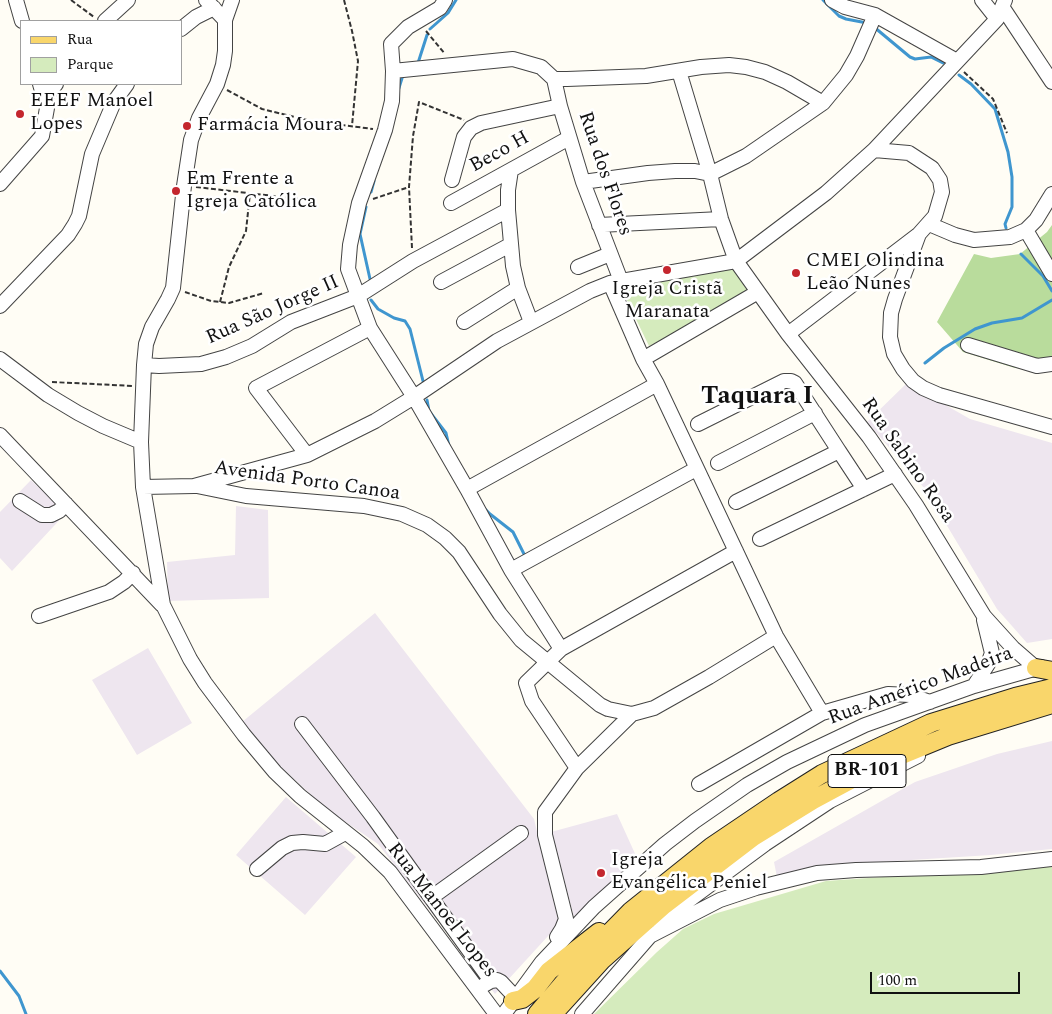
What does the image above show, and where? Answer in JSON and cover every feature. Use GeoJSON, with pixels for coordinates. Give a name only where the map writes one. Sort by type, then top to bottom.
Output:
{"type":"FeatureCollection","features":[{"type":"Feature","properties":{"kind":"main road","name":"BR-101"},"geometry":{"type":"LineString","coordinates":[[536,1014],[584,959],[631,911],[711,847],[779,801],[822,774],[931,723],[1052,688]]}},
{"type":"Feature","properties":{"kind":"main road","name":"BR-101"},"geometry":{"type":"LineString","coordinates":[[553,1014],[602,960],[664,905],[753,837],[813,800],[880,764],[948,736],[1052,704]]}},
{"type":"Feature","properties":{"kind":"main road"},"geometry":{"type":"LineString","coordinates":[[513,1002],[522,999],[535,989],[548,971],[586,940],[631,911]]}},
{"type":"Feature","properties":{"kind":"street"},"geometry":{"type":"LineString","coordinates":[[16,0],[22,20]]}},
{"type":"Feature","properties":{"kind":"street"},"geometry":{"type":"LineString","coordinates":[[106,20],[128,0]]}},
{"type":"Feature","properties":{"kind":"street"},"geometry":{"type":"LineString","coordinates":[[182,28],[210,4],[225,20],[232,0]]}},
{"type":"Feature","properties":{"kind":"street"},"geometry":{"type":"LineString","coordinates":[[445,0],[440,8],[408,27],[391,44],[393,71],[392,100],[385,130],[359,203],[350,246],[348,269],[370,328],[414,397],[467,489],[510,570],[561,649]]}},
{"type":"Feature","properties":{"kind":"street"},"geometry":{"type":"LineString","coordinates":[[832,0],[845,7],[875,15],[956,62]]}},
{"type":"Feature","properties":{"kind":"street"},"geometry":{"type":"LineString","coordinates":[[982,0],[1001,9],[1052,82]]}},
{"type":"Feature","properties":{"kind":"street"},"geometry":{"type":"LineString","coordinates":[[143,487],[194,486],[307,455],[374,421],[414,397],[498,341],[578,297],[615,282],[736,261],[826,193],[874,150],[956,62],[1001,9]]}},
{"type":"Feature","properties":{"kind":"street"},"geometry":{"type":"LineString","coordinates":[[583,182],[666,171],[695,171],[710,174],[746,156],[823,102],[846,75],[857,56],[875,15]]}},
{"type":"Feature","properties":{"kind":"street","name":"Rua Manoel Lopes"},"geometry":{"type":"LineString","coordinates":[[225,20],[226,50],[223,65],[217,84],[194,128],[184,186],[173,288],[152,327],[146,344],[141,442],[143,487],[163,605],[190,659],[205,683],[244,735],[275,772],[300,796],[368,851],[390,872],[496,1014]]}},
{"type":"Feature","properties":{"kind":"street"},"geometry":{"type":"LineString","coordinates":[[393,71],[476,61],[513,59],[541,67],[554,79],[646,76],[701,66],[729,65],[765,72],[823,102]]}},
{"type":"Feature","properties":{"kind":"street"},"geometry":{"type":"LineString","coordinates":[[678,70],[710,174],[721,219],[736,261]]}},
{"type":"Feature","properties":{"kind":"street","name":"Rua dos Flores"},"geometry":{"type":"LineString","coordinates":[[554,79],[569,138],[610,254],[615,282],[643,359],[657,384],[776,636],[822,713]]}},
{"type":"Feature","properties":{"kind":"street"},"geometry":{"type":"LineString","coordinates":[[0,184],[42,136],[47,108],[40,85]]}},
{"type":"Feature","properties":{"kind":"street"},"geometry":{"type":"LineString","coordinates":[[44,98],[55,85]]}},
{"type":"Feature","properties":{"kind":"street"},"geometry":{"type":"LineString","coordinates":[[0,306],[68,235],[75,224],[79,216],[92,154],[114,102],[126,85]]}},
{"type":"Feature","properties":{"kind":"street"},"geometry":{"type":"LineString","coordinates":[[452,180],[464,137],[471,128],[476,125],[560,106]]}},
{"type":"Feature","properties":{"kind":"street","name":"Beco H"},"geometry":{"type":"LineString","coordinates":[[451,203],[569,138]]}},
{"type":"Feature","properties":{"kind":"street"},"geometry":{"type":"LineString","coordinates":[[788,334],[924,229],[935,216],[942,192],[940,180],[932,168],[909,153],[894,150],[874,150]]}},
{"type":"Feature","properties":{"kind":"street"},"geometry":{"type":"LineString","coordinates":[[511,170],[508,190],[510,245],[518,288],[524,299],[531,322]]}},
{"type":"Feature","properties":{"kind":"street"},"geometry":{"type":"LineString","coordinates":[[924,229],[974,240],[1010,237],[1026,230],[1036,220],[1052,194]]}},
{"type":"Feature","properties":{"kind":"street","name":"Rua São Jorge II"},"geometry":{"type":"LineString","coordinates":[[144,365],[201,364],[226,357],[252,346],[291,322],[358,296],[413,261],[508,210]]}},
{"type":"Feature","properties":{"kind":"street"},"geometry":{"type":"LineString","coordinates":[[599,225],[721,219]]}},
{"type":"Feature","properties":{"kind":"street"},"geometry":{"type":"LineString","coordinates":[[924,229],[894,299],[890,337],[894,354],[903,369],[912,381],[939,395],[1052,427]]}},
{"type":"Feature","properties":{"kind":"street"},"geometry":{"type":"LineString","coordinates":[[1026,230],[1052,274]]}},
{"type":"Feature","properties":{"kind":"street"},"geometry":{"type":"LineString","coordinates":[[441,282],[510,245]]}},
{"type":"Feature","properties":{"kind":"street"},"geometry":{"type":"LineString","coordinates":[[578,266],[610,254]]}},
{"type":"Feature","properties":{"kind":"street","name":"Rua Sabino Rosa"},"geometry":{"type":"LineString","coordinates":[[736,261],[788,334],[870,437],[916,505],[984,616],[1013,648],[1046,668]]}},
{"type":"Feature","properties":{"kind":"street"},"geometry":{"type":"LineString","coordinates":[[464,322],[518,288]]}},
{"type":"Feature","properties":{"kind":"street"},"geometry":{"type":"LineString","coordinates":[[643,359],[758,292]]}},
{"type":"Feature","properties":{"kind":"street"},"geometry":{"type":"LineString","coordinates":[[307,455],[256,388],[370,328]]}},
{"type":"Feature","properties":{"kind":"street"},"geometry":{"type":"LineString","coordinates":[[968,345],[1037,366],[1052,364]]}},
{"type":"Feature","properties":{"kind":"street"},"geometry":{"type":"LineString","coordinates":[[0,359],[29,381],[78,412],[141,442]]}},
{"type":"Feature","properties":{"kind":"street"},"geometry":{"type":"LineString","coordinates":[[698,424],[784,380],[795,383],[864,489]]}},
{"type":"Feature","properties":{"kind":"street"},"geometry":{"type":"LineString","coordinates":[[467,489],[657,384]]}},
{"type":"Feature","properties":{"kind":"street"},"geometry":{"type":"LineString","coordinates":[[718,463],[815,413]]}},
{"type":"Feature","properties":{"kind":"street"},"geometry":{"type":"LineString","coordinates":[[0,435],[163,605]]}},
{"type":"Feature","properties":{"kind":"street"},"geometry":{"type":"LineString","coordinates":[[736,502],[839,451]]}},
{"type":"Feature","properties":{"kind":"street"},"geometry":{"type":"LineString","coordinates":[[510,570],[696,469]]}},
{"type":"Feature","properties":{"kind":"street"},"geometry":{"type":"LineString","coordinates":[[760,539],[895,474]]}},
{"type":"Feature","properties":{"kind":"street","name":"Avenida Porto Canoa"},"geometry":{"type":"LineString","coordinates":[[194,486],[246,496],[364,506],[402,514],[427,524],[460,552],[500,614],[521,640],[600,705],[608,709],[632,714]]}},
{"type":"Feature","properties":{"kind":"street"},"geometry":{"type":"LineString","coordinates":[[20,501],[42,515],[51,515],[66,504]]}},
{"type":"Feature","properties":{"kind":"street"},"geometry":{"type":"LineString","coordinates":[[577,768],[532,701],[526,683],[561,649],[736,551]]}},
{"type":"Feature","properties":{"kind":"street"},"geometry":{"type":"LineString","coordinates":[[39,616],[109,592],[133,573]]}},
{"type":"Feature","properties":{"kind":"street","name":"Rua Sabino Rosa"},"geometry":{"type":"LineString","coordinates":[[974,686],[988,664],[992,653],[984,616]]}},
{"type":"Feature","properties":{"kind":"street"},"geometry":{"type":"LineString","coordinates":[[513,1002],[523,978],[558,935],[566,919],[545,835],[545,812],[577,768],[632,714],[654,708],[670,700],[776,636]]}},
{"type":"Feature","properties":{"kind":"street","name":"Rua Américo Madeira"},"geometry":{"type":"LineString","coordinates":[[513,1002],[548,954],[594,907],[665,844],[747,785],[802,754],[865,725],[974,686],[1046,668]]}},
{"type":"Feature","properties":{"kind":"street"},"geometry":{"type":"LineString","coordinates":[[699,784],[822,713],[888,694],[910,695],[930,702]]}},
{"type":"Feature","properties":{"kind":"street"},"geometry":{"type":"LineString","coordinates":[[582,1014],[650,936],[677,909],[765,844],[830,801],[920,756],[979,731],[1052,713]]}},
{"type":"Feature","properties":{"kind":"street"},"geometry":{"type":"LineString","coordinates":[[302,724],[432,898],[491,981]]}},
{"type":"Feature","properties":{"kind":"street"},"geometry":{"type":"LineString","coordinates":[[257,869],[282,848],[292,843],[325,844],[345,833]]}},
{"type":"Feature","properties":{"kind":"street"},"geometry":{"type":"LineString","coordinates":[[432,898],[521,833]]}},
{"type":"Feature","properties":{"kind":"street"},"geometry":{"type":"LineString","coordinates":[[650,936],[720,900],[816,873],[856,870],[981,867],[1052,859]]}},
{"type":"Feature","properties":{"kind":"street"},"geometry":{"type":"LineString","coordinates":[[477,989],[491,981],[501,982],[513,1002]]}},
{"type":"Feature","properties":{"kind":"path"},"geometry":{"type":"LineString","coordinates":[[71,0],[99,20]]}},
{"type":"Feature","properties":{"kind":"path"},"geometry":{"type":"LineString","coordinates":[[344,0],[358,60],[352,127]]}},
{"type":"Feature","properties":{"kind":"path"},"geometry":{"type":"LineString","coordinates":[[418,22],[454,65]]}},
{"type":"Feature","properties":{"kind":"path"},"geometry":{"type":"LineString","coordinates":[[956,62],[993,99],[1007,133]]}},
{"type":"Feature","properties":{"kind":"path"},"geometry":{"type":"LineString","coordinates":[[217,84],[262,109],[311,121],[385,130]]}},
{"type":"Feature","properties":{"kind":"path"},"geometry":{"type":"LineString","coordinates":[[413,261],[409,187],[413,136],[419,102],[476,125]]}},
{"type":"Feature","properties":{"kind":"path"},"geometry":{"type":"LineString","coordinates":[[184,186],[300,199]]}},
{"type":"Feature","properties":{"kind":"path"},"geometry":{"type":"LineString","coordinates":[[359,203],[409,187]]}},
{"type":"Feature","properties":{"kind":"path"},"geometry":{"type":"LineString","coordinates":[[220,302],[229,267],[246,231],[250,193]]}},
{"type":"Feature","properties":{"kind":"path"},"geometry":{"type":"LineString","coordinates":[[173,288],[212,301],[230,303],[264,294]]}},
{"type":"Feature","properties":{"kind":"path"},"geometry":{"type":"LineString","coordinates":[[29,381],[139,386]]}},
{"type":"Feature","properties":{"kind":"shaded area"},"geometry":{"type":"Polygon","coordinates":[[[907,383],[970,419],[1052,443],[1052,639],[1027,643],[997,609],[925,489],[867,422],[907,383]]]}},
{"type":"Feature","properties":{"kind":"shaded area"},"geometry":{"type":"Polygon","coordinates":[[[31,480],[66,513],[12,571],[0,558],[0,512],[31,480]]]}},
{"type":"Feature","properties":{"kind":"shaded area"},"geometry":{"type":"Polygon","coordinates":[[[236,506],[268,510],[269,598],[168,601],[167,562],[235,555],[236,506]]]}},
{"type":"Feature","properties":{"kind":"shaded area"},"geometry":{"type":"Polygon","coordinates":[[[375,613],[534,819],[559,924],[495,994],[378,844],[325,808],[279,765],[242,722],[375,613]]]}},
{"type":"Feature","properties":{"kind":"shaded area"},"geometry":{"type":"Polygon","coordinates":[[[148,648],[192,723],[137,755],[92,680],[148,648]]]}},
{"type":"Feature","properties":{"kind":"shaded area"},"geometry":{"type":"Polygon","coordinates":[[[1052,741],[1052,849],[991,855],[815,866],[777,877],[774,862],[915,782],[997,754],[1052,741]]]}},
{"type":"Feature","properties":{"kind":"shaded area"},"geometry":{"type":"Polygon","coordinates":[[[286,797],[356,857],[305,915],[236,855],[286,797]]]}},
{"type":"Feature","properties":{"kind":"shaded area"},"geometry":{"type":"Polygon","coordinates":[[[617,814],[637,858],[574,917],[551,832],[617,814]]]}},
{"type":"Feature","properties":{"kind":"green space"},"geometry":{"type":"Polygon","coordinates":[[[1052,225],[1052,371],[1015,368],[963,352],[937,322],[974,254],[991,258],[1020,254],[1047,232],[1052,225]]]}},
{"type":"Feature","properties":{"kind":"green space"},"geometry":{"type":"Polygon","coordinates":[[[717,268],[732,269],[743,278],[749,286],[746,296],[649,346],[621,288],[717,268]]]}},
{"type":"Feature","properties":{"kind":"green space"},"geometry":{"type":"Polygon","coordinates":[[[1052,865],[1052,1014],[594,1014],[683,929],[714,914],[826,881],[1052,865]]]}},
{"type":"Feature","properties":{"kind":"waterway"},"geometry":{"type":"LineString","coordinates":[[430,29],[448,13],[456,0]]}},
{"type":"Feature","properties":{"kind":"waterway"},"geometry":{"type":"LineString","coordinates":[[823,0],[839,16],[867,23]]}},
{"type":"Feature","properties":{"kind":"waterway"},"geometry":{"type":"LineString","coordinates":[[874,27],[910,57],[915,59],[931,57],[943,63]]}},
{"type":"Feature","properties":{"kind":"waterway"},"geometry":{"type":"LineString","coordinates":[[418,63],[427,35]]}},
{"type":"Feature","properties":{"kind":"waterway"},"geometry":{"type":"LineString","coordinates":[[398,91],[403,75]]}},
{"type":"Feature","properties":{"kind":"waterway"},"geometry":{"type":"LineString","coordinates":[[959,75],[971,84],[995,109],[1008,152],[1012,177],[1012,207],[1005,224],[1006,228]]}},
{"type":"Feature","properties":{"kind":"waterway"},"geometry":{"type":"LineString","coordinates":[[371,192],[374,181]]}},
{"type":"Feature","properties":{"kind":"waterway"},"geometry":{"type":"LineString","coordinates":[[366,207],[360,234],[370,279]]}},
{"type":"Feature","properties":{"kind":"waterway"},"geometry":{"type":"LineString","coordinates":[[1021,254],[1043,276],[1052,291]]}},
{"type":"Feature","properties":{"kind":"waterway"},"geometry":{"type":"LineString","coordinates":[[371,300],[378,309],[394,318],[405,321],[410,329],[424,385]]}},
{"type":"Feature","properties":{"kind":"waterway"},"geometry":{"type":"LineString","coordinates":[[925,363],[944,348],[975,329],[992,323],[1022,318],[1052,300]]}},
{"type":"Feature","properties":{"kind":"waterway"},"geometry":{"type":"LineString","coordinates":[[427,400],[429,411],[446,433],[449,446]]}},
{"type":"Feature","properties":{"kind":"waterway"},"geometry":{"type":"LineString","coordinates":[[484,508],[513,532],[525,556]]}},
{"type":"Feature","properties":{"kind":"waterway"},"geometry":{"type":"LineString","coordinates":[[0,971],[19,996],[26,1014]]}},
{"type":"Feature","properties":{"kind":"place","name":"EEEF Manoel Lopes"},"geometry":{"type":"Point","coordinates":[20,114]}},
{"type":"Feature","properties":{"kind":"place","name":"Farmácia Moura"},"geometry":{"type":"Point","coordinates":[187,126]}},
{"type":"Feature","properties":{"kind":"place","name":"Em Frente a Igreja Católica"},"geometry":{"type":"Point","coordinates":[176,191]}},
{"type":"Feature","properties":{"kind":"place","name":"Igreja Cristã Maranata"},"geometry":{"type":"Point","coordinates":[667,270]}},
{"type":"Feature","properties":{"kind":"place","name":"CMEI Olindina Leão Nunes"},"geometry":{"type":"Point","coordinates":[796,273]}},
{"type":"Feature","properties":{"kind":"place","name":"Igreja Evangélica Peniel"},"geometry":{"type":"Point","coordinates":[601,873]}},
{"type":"Feature","properties":{"kind":"district","name":"Taquara I"},"geometry":{"type":"Point","coordinates":[757,398]}}]}
